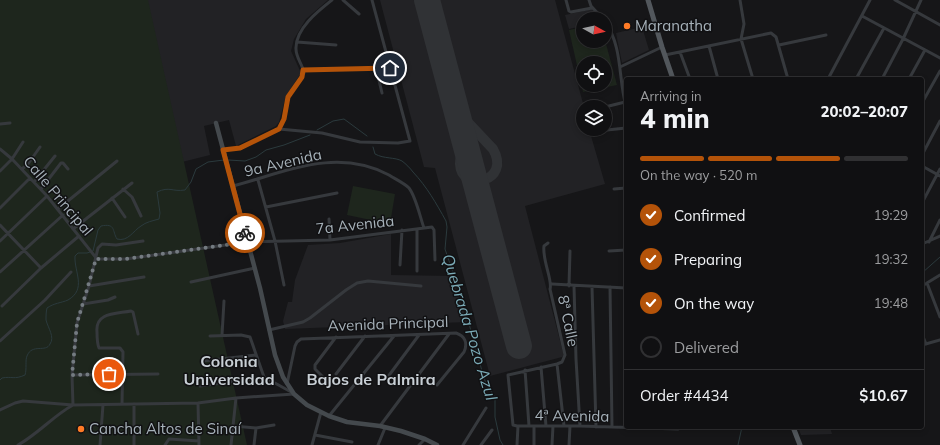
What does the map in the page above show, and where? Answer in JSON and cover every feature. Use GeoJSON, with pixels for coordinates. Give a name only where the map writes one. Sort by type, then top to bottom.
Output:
{"type":"FeatureCollection","features":[{"type":"Feature","properties":{"kind":"main road"},"geometry":{"type":"LineString","coordinates":[[648,0],[672,77]]}},
{"type":"Feature","properties":{"kind":"main road"},"geometry":{"type":"LineString","coordinates":[[216,123],[255,268],[275,356],[287,384],[294,394],[307,405],[329,416],[347,422],[382,427],[425,439],[437,445]]}},
{"type":"Feature","properties":{"kind":"main road"},"geometry":{"type":"LineString","coordinates":[[794,429],[800,445]]}},
{"type":"Feature","properties":{"kind":"street"},"geometry":{"type":"LineString","coordinates":[[279,129],[284,119],[288,97],[302,77],[303,70],[296,52],[297,42],[306,22],[332,0]]}},
{"type":"Feature","properties":{"kind":"street"},"geometry":{"type":"LineString","coordinates":[[343,0],[359,14]]}},
{"type":"Feature","properties":{"kind":"street"},"geometry":{"type":"LineString","coordinates":[[566,0],[571,12],[592,8]]}},
{"type":"Feature","properties":{"kind":"street"},"geometry":{"type":"LineString","coordinates":[[589,0],[592,8],[596,12]]}},
{"type":"Feature","properties":{"kind":"street"},"geometry":{"type":"LineString","coordinates":[[740,0],[744,24],[741,38],[751,77]]}},
{"type":"Feature","properties":{"kind":"street"},"geometry":{"type":"LineString","coordinates":[[829,77],[870,0]]}},
{"type":"Feature","properties":{"kind":"street"},"geometry":{"type":"LineString","coordinates":[[894,0],[940,25]]}},
{"type":"Feature","properties":{"kind":"street"},"geometry":{"type":"LineString","coordinates":[[883,77],[904,39],[921,0]]}},
{"type":"Feature","properties":{"kind":"street"},"geometry":{"type":"LineString","coordinates":[[223,150],[240,148],[279,129],[322,133],[360,142],[398,144],[410,141],[371,1]]}},
{"type":"Feature","properties":{"kind":"street"},"geometry":{"type":"LineString","coordinates":[[862,16],[940,58]]}},
{"type":"Feature","properties":{"kind":"street"},"geometry":{"type":"LineString","coordinates":[[857,77],[884,28]]}},
{"type":"Feature","properties":{"kind":"street"},"geometry":{"type":"LineString","coordinates":[[665,54],[771,33],[776,37],[787,77]]}},
{"type":"Feature","properties":{"kind":"street"},"geometry":{"type":"LineString","coordinates":[[612,34],[620,67],[624,95]]}},
{"type":"Feature","properties":{"kind":"street"},"geometry":{"type":"LineString","coordinates":[[779,46],[826,35]]}},
{"type":"Feature","properties":{"kind":"street"},"geometry":{"type":"LineString","coordinates":[[297,42],[336,45]]}},
{"type":"Feature","properties":{"kind":"street"},"geometry":{"type":"LineString","coordinates":[[620,67],[662,46]]}},
{"type":"Feature","properties":{"kind":"street"},"geometry":{"type":"LineString","coordinates":[[709,46],[717,77]]}},
{"type":"Feature","properties":{"kind":"street"},"geometry":{"type":"LineString","coordinates":[[910,77],[925,50]]}},
{"type":"Feature","properties":{"kind":"street"},"geometry":{"type":"LineString","coordinates":[[680,52],[689,77]]}},
{"type":"Feature","properties":{"kind":"street"},"geometry":{"type":"LineString","coordinates":[[376,68],[382,92]]}},
{"type":"Feature","properties":{"kind":"street"},"geometry":{"type":"LineString","coordinates":[[303,70],[390,68]]}},
{"type":"Feature","properties":{"kind":"street"},"geometry":{"type":"LineString","coordinates":[[924,99],[940,71]]}},
{"type":"Feature","properties":{"kind":"street"},"geometry":{"type":"LineString","coordinates":[[612,105],[624,102]]}},
{"type":"Feature","properties":{"kind":"street"},"geometry":{"type":"LineString","coordinates":[[924,151],[940,121]]}},
{"type":"Feature","properties":{"kind":"street"},"geometry":{"type":"LineString","coordinates":[[0,124],[10,123]]}},
{"type":"Feature","properties":{"kind":"street"},"geometry":{"type":"LineString","coordinates":[[612,129],[624,128]]}},
{"type":"Feature","properties":{"kind":"street"},"geometry":{"type":"LineString","coordinates":[[0,170],[12,159],[24,142]]}},
{"type":"Feature","properties":{"kind":"street"},"geometry":{"type":"LineString","coordinates":[[22,169],[28,164],[40,147]]}},
{"type":"Feature","properties":{"kind":"street","name":"Calle Principal"},"geometry":{"type":"LineString","coordinates":[[0,149],[22,169],[58,208],[96,259]]}},
{"type":"Feature","properties":{"kind":"street"},"geometry":{"type":"LineString","coordinates":[[34,182],[55,156]]}},
{"type":"Feature","properties":{"kind":"street"},"geometry":{"type":"LineString","coordinates":[[58,208],[117,161]]}},
{"type":"Feature","properties":{"kind":"street","name":"9a Avenida"},"geometry":{"type":"LineString","coordinates":[[233,186],[310,164],[342,162],[378,169],[409,188],[424,228]]}},
{"type":"Feature","properties":{"kind":"street"},"geometry":{"type":"LineString","coordinates":[[41,189],[61,163],[63,163],[68,169]]}},
{"type":"Feature","properties":{"kind":"street"},"geometry":{"type":"LineString","coordinates":[[924,167],[939,175]]}},
{"type":"Feature","properties":{"kind":"street"},"geometry":{"type":"LineString","coordinates":[[924,201],[939,175],[940,169]]}},
{"type":"Feature","properties":{"kind":"street"},"geometry":{"type":"LineString","coordinates":[[0,208],[30,178]]}},
{"type":"Feature","properties":{"kind":"street"},"geometry":{"type":"LineString","coordinates":[[258,180],[275,241],[284,285]]}},
{"type":"Feature","properties":{"kind":"street"},"geometry":{"type":"LineString","coordinates":[[74,229],[132,183]]}},
{"type":"Feature","properties":{"kind":"street"},"geometry":{"type":"LineString","coordinates":[[614,190],[624,188]]}},
{"type":"Feature","properties":{"kind":"street"},"geometry":{"type":"LineString","coordinates":[[123,189],[132,197],[141,216]]}},
{"type":"Feature","properties":{"kind":"street"},"geometry":{"type":"LineString","coordinates":[[266,207],[337,192]]}},
{"type":"Feature","properties":{"kind":"street"},"geometry":{"type":"LineString","coordinates":[[0,241],[47,196]]}},
{"type":"Feature","properties":{"kind":"street"},"geometry":{"type":"LineString","coordinates":[[112,198],[125,217]]}},
{"type":"Feature","properties":{"kind":"street"},"geometry":{"type":"LineString","coordinates":[[0,272],[63,216]]}},
{"type":"Feature","properties":{"kind":"street"},"geometry":{"type":"LineString","coordinates":[[328,219],[330,240]]}},
{"type":"Feature","properties":{"kind":"street"},"geometry":{"type":"LineString","coordinates":[[929,242],[940,220]]}},
{"type":"Feature","properties":{"kind":"street"},"geometry":{"type":"LineString","coordinates":[[0,225],[41,268]]}},
{"type":"Feature","properties":{"kind":"street"},"geometry":{"type":"LineString","coordinates":[[424,228],[432,227],[434,230],[435,260]]}},
{"type":"Feature","properties":{"kind":"street","name":"7a Avenida"},"geometry":{"type":"LineString","coordinates":[[96,259],[126,259],[247,242],[330,240],[424,228]]}},
{"type":"Feature","properties":{"kind":"street"},"geometry":{"type":"LineString","coordinates":[[417,229],[417,271]]}},
{"type":"Feature","properties":{"kind":"street"},"geometry":{"type":"LineString","coordinates":[[400,265],[402,230]]}},
{"type":"Feature","properties":{"kind":"street"},"geometry":{"type":"LineString","coordinates":[[2,306],[41,268],[79,236]]}},
{"type":"Feature","properties":{"kind":"street"},"geometry":{"type":"LineString","coordinates":[[924,243],[940,236]]}},
{"type":"Feature","properties":{"kind":"street"},"geometry":{"type":"LineString","coordinates":[[73,405],[72,375],[77,323],[89,286],[98,248],[102,244],[116,245],[143,242]]}},
{"type":"Feature","properties":{"kind":"street","name":"8ª Calle"},"geometry":{"type":"LineString","coordinates":[[548,243],[544,246],[543,251],[548,277],[552,284],[550,289],[565,355],[562,362],[557,364],[564,426]]}},
{"type":"Feature","properties":{"kind":"street"},"geometry":{"type":"LineString","coordinates":[[609,251],[624,250]]}},
{"type":"Feature","properties":{"kind":"street"},"geometry":{"type":"LineString","coordinates":[[569,286],[570,251]]}},
{"type":"Feature","properties":{"kind":"street"},"geometry":{"type":"LineString","coordinates":[[191,282],[255,268]]}},
{"type":"Feature","properties":{"kind":"street"},"geometry":{"type":"LineString","coordinates":[[0,341],[45,300],[71,272]]}},
{"type":"Feature","properties":{"kind":"street"},"geometry":{"type":"LineString","coordinates":[[924,285],[940,275]]}},
{"type":"Feature","properties":{"kind":"street"},"geometry":{"type":"LineString","coordinates":[[89,286],[144,277]]}},
{"type":"Feature","properties":{"kind":"street"},"geometry":{"type":"LineString","coordinates":[[269,330],[303,322],[357,283],[368,281],[420,286]]}},
{"type":"Feature","properties":{"kind":"street"},"geometry":{"type":"LineString","coordinates":[[927,283],[940,317]]}},
{"type":"Feature","properties":{"kind":"street"},"geometry":{"type":"LineString","coordinates":[[552,284],[624,288]]}},
{"type":"Feature","properties":{"kind":"street"},"geometry":{"type":"LineString","coordinates":[[574,286],[580,426]]}},
{"type":"Feature","properties":{"kind":"street"},"geometry":{"type":"LineString","coordinates":[[592,287],[596,427]]}},
{"type":"Feature","properties":{"kind":"street"},"geometry":{"type":"LineString","coordinates":[[610,287],[612,427]]}},
{"type":"Feature","properties":{"kind":"street"},"geometry":{"type":"LineString","coordinates":[[83,304],[99,302],[115,297]]}},
{"type":"Feature","properties":{"kind":"street"},"geometry":{"type":"LineString","coordinates":[[222,335],[224,301]]}},
{"type":"Feature","properties":{"kind":"street"},"geometry":{"type":"LineString","coordinates":[[122,404],[123,352],[120,348],[99,348],[96,325],[99,320],[106,316],[132,311],[138,334]]}},
{"type":"Feature","properties":{"kind":"street","name":"Avenida Principal"},"geometry":{"type":"LineString","coordinates":[[287,384],[295,346],[302,339],[456,333],[462,336],[466,342],[466,347],[461,356],[437,386]]}},
{"type":"Feature","properties":{"kind":"street"},"geometry":{"type":"LineString","coordinates":[[378,445],[382,427],[449,334]]}},
{"type":"Feature","properties":{"kind":"street"},"geometry":{"type":"LineString","coordinates":[[210,336],[245,335],[250,337],[264,377]]}},
{"type":"Feature","properties":{"kind":"street"},"geometry":{"type":"LineString","coordinates":[[387,378],[419,335]]}},
{"type":"Feature","properties":{"kind":"street"},"geometry":{"type":"LineString","coordinates":[[336,374],[366,336]]}},
{"type":"Feature","properties":{"kind":"street"},"geometry":{"type":"LineString","coordinates":[[329,416],[394,336]]}},
{"type":"Feature","properties":{"kind":"street"},"geometry":{"type":"LineString","coordinates":[[323,377],[315,370],[315,365],[336,337]]}},
{"type":"Feature","properties":{"kind":"street"},"geometry":{"type":"LineString","coordinates":[[924,344],[940,340]]}},
{"type":"Feature","properties":{"kind":"street"},"geometry":{"type":"LineString","coordinates":[[203,361],[256,355]]}},
{"type":"Feature","properties":{"kind":"street"},"geometry":{"type":"LineString","coordinates":[[517,445],[516,426],[512,424],[507,376],[525,370],[557,364]]}},
{"type":"Feature","properties":{"kind":"street"},"geometry":{"type":"LineString","coordinates":[[541,367],[546,426]]}},
{"type":"Feature","properties":{"kind":"street"},"geometry":{"type":"LineString","coordinates":[[525,370],[529,426]]}},
{"type":"Feature","properties":{"kind":"street"},"geometry":{"type":"LineString","coordinates":[[72,375],[122,373],[158,374]]}},
{"type":"Feature","properties":{"kind":"street"},"geometry":{"type":"LineString","coordinates":[[200,386],[264,377],[294,394]]}},
{"type":"Feature","properties":{"kind":"street"},"geometry":{"type":"LineString","coordinates":[[0,410],[23,401],[73,405],[198,403],[236,398],[294,394]]}},
{"type":"Feature","properties":{"kind":"street"},"geometry":{"type":"LineString","coordinates":[[231,445],[236,398]]}},
{"type":"Feature","properties":{"kind":"street"},"geometry":{"type":"LineString","coordinates":[[198,403],[199,445]]}},
{"type":"Feature","properties":{"kind":"street"},"geometry":{"type":"LineString","coordinates":[[134,404],[134,445]]}},
{"type":"Feature","properties":{"kind":"street"},"geometry":{"type":"LineString","coordinates":[[18,445],[43,428],[61,412],[73,405]]}},
{"type":"Feature","properties":{"kind":"street"},"geometry":{"type":"LineString","coordinates":[[100,445],[103,405]]}},
{"type":"Feature","properties":{"kind":"street"},"geometry":{"type":"LineString","coordinates":[[463,445],[486,408]]}},
{"type":"Feature","properties":{"kind":"street"},"geometry":{"type":"LineString","coordinates":[[312,445],[321,412]]}},
{"type":"Feature","properties":{"kind":"street"},"geometry":{"type":"LineString","coordinates":[[233,426],[256,428],[274,425]]}},
{"type":"Feature","properties":{"kind":"street","name":"4ª Avenida"},"geometry":{"type":"LineString","coordinates":[[516,426],[624,428]]}},
{"type":"Feature","properties":{"kind":"street"},"geometry":{"type":"LineString","coordinates":[[534,426],[534,445]]}},
{"type":"Feature","properties":{"kind":"street"},"geometry":{"type":"LineString","coordinates":[[552,445],[553,426]]}},
{"type":"Feature","properties":{"kind":"street"},"geometry":{"type":"LineString","coordinates":[[569,445],[570,426]]}},
{"type":"Feature","properties":{"kind":"street"},"geometry":{"type":"LineString","coordinates":[[254,445],[256,428]]}},
{"type":"Feature","properties":{"kind":"street"},"geometry":{"type":"LineString","coordinates":[[481,445],[492,430]]}},
{"type":"Feature","properties":{"kind":"street"},"geometry":{"type":"LineString","coordinates":[[315,435],[352,442]]}},
{"type":"Feature","properties":{"kind":"street"},"geometry":{"type":"LineString","coordinates":[[165,445],[169,439],[199,441]]}},
{"type":"Feature","properties":{"kind":"street"},"geometry":{"type":"LineString","coordinates":[[419,445],[425,439]]}},
{"type":"Feature","properties":{"kind":"shaded area"},"geometry":{"type":"Polygon","coordinates":[[[0,0],[328,0],[306,19],[294,39],[291,51],[301,73],[286,96],[279,122],[276,126],[236,146],[229,120],[204,126],[210,155],[146,171],[0,0]]]}},
{"type":"Feature","properties":{"kind":"shaded area"},"geometry":{"type":"Polygon","coordinates":[[[0,0],[148,0],[247,445],[0,445],[0,0]]]}},
{"type":"Feature","properties":{"kind":"shaded area"},"geometry":{"type":"Polygon","coordinates":[[[380,0],[555,0],[576,77],[576,92],[580,92],[582,100],[576,100],[576,136],[591,136],[605,184],[525,206],[564,356],[490,376],[435,168],[424,167],[380,0]]]}},
{"type":"Feature","properties":{"kind":"shaded area"},"geometry":{"type":"Polygon","coordinates":[[[592,9],[595,12],[578,12],[592,9]]]}},
{"type":"Feature","properties":{"kind":"shaded area"},"geometry":{"type":"Polygon","coordinates":[[[576,13],[576,28],[569,29],[565,15],[576,13]]]}},
{"type":"Feature","properties":{"kind":"shaded area"},"geometry":{"type":"Polygon","coordinates":[[[642,27],[649,50],[622,63],[616,33],[642,27]]]}},
{"type":"Feature","properties":{"kind":"shaded area"},"geometry":{"type":"Polygon","coordinates":[[[576,28],[576,48],[607,48],[609,56],[576,56],[576,61],[569,30],[576,28]]]}},
{"type":"Feature","properties":{"kind":"shaded area"},"geometry":{"type":"Polygon","coordinates":[[[612,66],[617,85],[612,86],[612,66]]]}},
{"type":"Feature","properties":{"kind":"shaded area"},"geometry":{"type":"Polygon","coordinates":[[[353,186],[395,194],[390,224],[347,215],[353,186]]]}},
{"type":"Feature","properties":{"kind":"shaded area"},"geometry":{"type":"Polygon","coordinates":[[[391,234],[391,275],[452,276],[467,322],[285,329],[283,321],[288,302],[292,302],[295,280],[308,245],[340,243],[391,234]]]}},
{"type":"Feature","properties":{"kind":"shaded area"},"geometry":{"type":"Polygon","coordinates":[[[799,429],[831,429],[832,434],[801,435],[799,429]]]}},
{"type":"Feature","properties":{"kind":"waterway","name":"Quebrada Pozo Azul"},"geometry":{"type":"LineString","coordinates":[[317,130],[333,121],[344,119],[367,136]]}},
{"type":"Feature","properties":{"kind":"waterway","name":"Quebrada Pozo Azul"},"geometry":{"type":"LineString","coordinates":[[228,160],[245,161],[256,157],[266,150],[310,135]]}},
{"type":"Feature","properties":{"kind":"waterway","name":"Quebrada Pozo Azul"},"geometry":{"type":"LineString","coordinates":[[373,147],[375,154],[402,161],[408,166],[427,189],[446,221],[447,227],[445,249],[463,302],[486,384],[495,397],[495,417],[500,440],[503,445]]}},
{"type":"Feature","properties":{"kind":"waterway","name":"Quebrada Pozo Azul"},"geometry":{"type":"LineString","coordinates":[[0,380],[2,378],[25,375],[26,358],[29,352],[35,349],[48,347],[50,344],[52,338],[46,320],[47,308],[68,300],[74,296],[78,285],[75,256],[78,253],[93,251],[98,230],[101,226],[106,225],[113,228],[117,239],[121,240],[127,238],[143,225],[159,219],[160,213],[157,192],[165,189],[185,190],[191,182],[196,169],[208,162],[224,160]]}},
{"type":"Feature","properties":{"kind":"waterway","name":"Quebrada Pozo Azul"},"geometry":{"type":"LineString","coordinates":[[924,271],[940,257]]}},
{"type":"Feature","properties":{"kind":"waterway","name":"Quebrada Pozo Azul"},"geometry":{"type":"LineString","coordinates":[[738,445],[742,429]]}},
{"type":"Feature","properties":{"kind":"taxiway"},"geometry":{"type":"LineString","coordinates":[[455,105],[459,113],[493,149],[497,160],[496,169],[491,176],[484,180],[476,181],[468,179],[462,173],[460,161],[465,142]]}},
{"type":"Feature","properties":{"kind":"runway"},"geometry":{"type":"LineString","coordinates":[[427,0],[519,346]]}},
{"type":"Feature","properties":{"kind":"way so far"},"geometry":{"type":"LineString","coordinates":[[109,374],[72,375],[77,323],[96,259],[126,259],[247,242],[245,233]]}},
{"type":"Feature","properties":{"kind":"place","name":"Maranatha"},"geometry":{"type":"Point","coordinates":[627,26]}},
{"type":"Feature","properties":{"kind":"place","name":"Cancha Altos de Sinaí"},"geometry":{"type":"Point","coordinates":[81,429]}},
{"type":"Feature","properties":{"kind":"district","name":"Colonia Universidad"},"geometry":{"type":"Point","coordinates":[229,370]}},
{"type":"Feature","properties":{"kind":"district","name":"Bajos de Palmira"},"geometry":{"type":"Point","coordinates":[371,379]}},
{"type":"Feature","properties":{"kind":"route"},"geometry":{"type":"LineString","coordinates":[[245,233],[223,150],[240,148],[279,129],[284,119],[288,97],[302,77],[304,73],[303,70],[390,68]]}}]}
